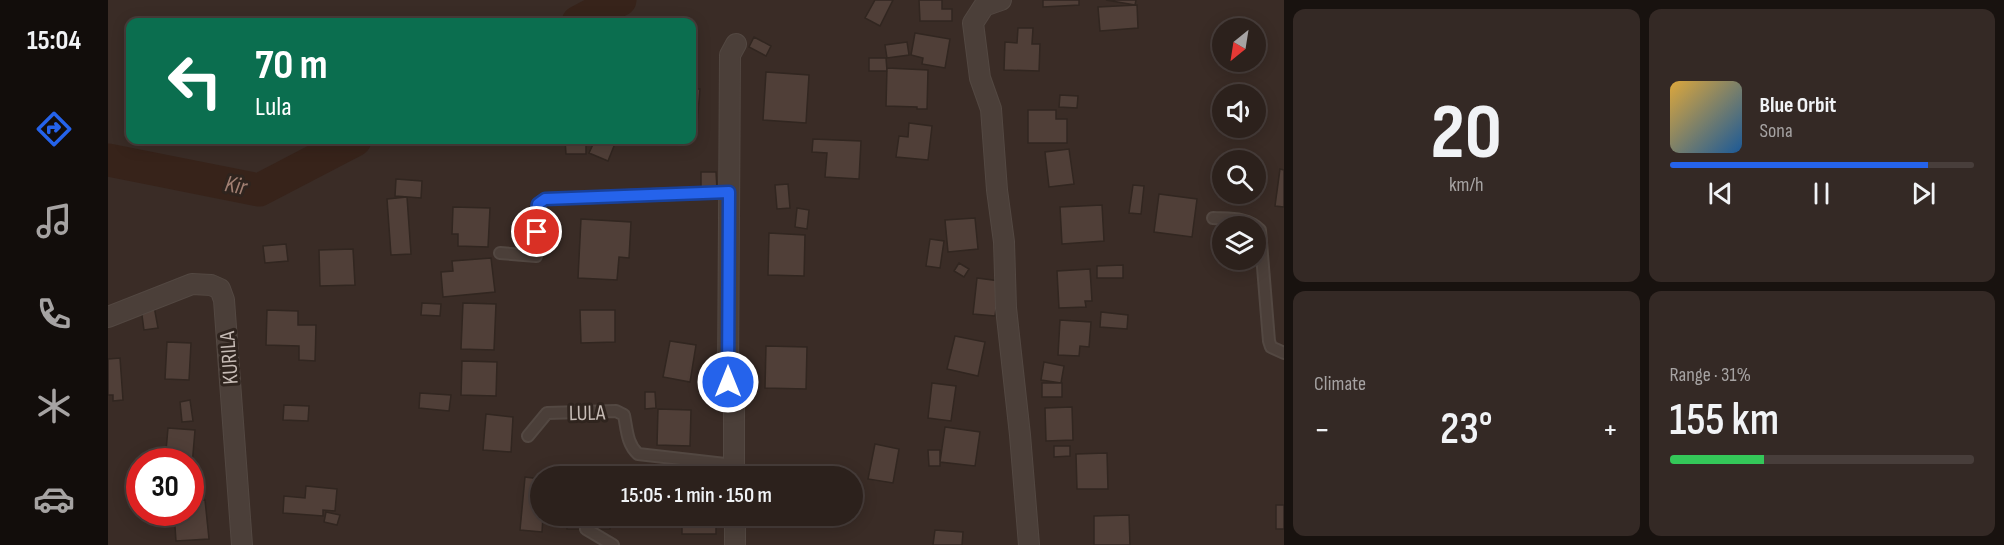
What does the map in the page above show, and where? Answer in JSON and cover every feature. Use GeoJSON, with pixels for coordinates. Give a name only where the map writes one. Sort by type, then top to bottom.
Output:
{"type":"FeatureCollection","features":[{"type":"Feature","properties":{"kind":"street"},"geometry":{"type":"LineString","coordinates":[[1001,0],[984,6],[973,23],[980,78],[991,109],[997,190],[1004,242],[1006,308],[1029,545]]}},
{"type":"Feature","properties":{"kind":"street","name":"LULA"},"geometry":{"type":"LineString","coordinates":[[734,466],[734,405],[728,382],[730,55],[736,44]]}},
{"type":"Feature","properties":{"kind":"street","name":"KURILA"},"geometry":{"type":"LineString","coordinates":[[108,317],[192,284],[212,285],[219,289],[224,300],[242,545]]}},
{"type":"Feature","properties":{"kind":"street"},"geometry":{"type":"LineString","coordinates":[[735,526],[735,545]]}},
{"type":"Feature","properties":{"kind":"lane"},"geometry":{"type":"LineString","coordinates":[[500,253],[536,256],[539,247],[538,204],[545,199],[729,192]]}},
{"type":"Feature","properties":{"kind":"lane"},"geometry":{"type":"LineString","coordinates":[[1263,270],[1269,341],[1271,347],[1284,353]]}},
{"type":"Feature","properties":{"kind":"lane","name":"LULA"},"geometry":{"type":"LineString","coordinates":[[528,436],[548,413],[616,411],[624,415],[629,441],[638,454],[706,466]]}},
{"type":"Feature","properties":{"kind":"lane"},"geometry":{"type":"LineString","coordinates":[[586,529],[613,545]]}},
{"type":"Feature","properties":{"kind":"building"},"geometry":{"type":"Polygon","coordinates":[[[875,0],[893,0],[880,26],[865,18],[875,0]]]}},
{"type":"Feature","properties":{"kind":"building"},"geometry":{"type":"Polygon","coordinates":[[[919,0],[942,0],[942,9],[952,9],[952,21],[920,21],[919,0]]]}},
{"type":"Feature","properties":{"kind":"building"},"geometry":{"type":"Polygon","coordinates":[[[1043,0],[1079,0],[1079,5],[1043,7],[1043,0]]]}},
{"type":"Feature","properties":{"kind":"building"},"geometry":{"type":"Polygon","coordinates":[[[1106,0],[1136,0],[1135,5],[1106,0]]]}},
{"type":"Feature","properties":{"kind":"building"},"geometry":{"type":"Polygon","coordinates":[[[1137,5],[1138,28],[1100,31],[1098,7],[1137,5]]]}},
{"type":"Feature","properties":{"kind":"building"},"geometry":{"type":"Polygon","coordinates":[[[1018,28],[1033,28],[1032,44],[1040,44],[1039,71],[1004,70],[1005,42],[1017,43],[1018,28]]]}},
{"type":"Feature","properties":{"kind":"building"},"geometry":{"type":"Polygon","coordinates":[[[915,33],[950,39],[945,68],[922,64],[923,58],[911,55],[915,33]]]}},
{"type":"Feature","properties":{"kind":"building"},"geometry":{"type":"Polygon","coordinates":[[[754,37],[771,46],[766,56],[749,47],[754,37]]]}},
{"type":"Feature","properties":{"kind":"building"},"geometry":{"type":"Polygon","coordinates":[[[907,42],[909,55],[887,58],[885,45],[907,42]]]}},
{"type":"Feature","properties":{"kind":"building"},"geometry":{"type":"Polygon","coordinates":[[[869,58],[886,58],[887,71],[869,71],[869,58]]]}},
{"type":"Feature","properties":{"kind":"building"},"geometry":{"type":"Polygon","coordinates":[[[887,68],[928,70],[927,109],[886,106],[887,68]]]}},
{"type":"Feature","properties":{"kind":"building"},"geometry":{"type":"Polygon","coordinates":[[[766,72],[809,75],[806,123],[763,120],[766,72]]]}},
{"type":"Feature","properties":{"kind":"building"},"geometry":{"type":"Polygon","coordinates":[[[696,89],[700,89],[697,124],[696,89]]]}},
{"type":"Feature","properties":{"kind":"building"},"geometry":{"type":"Polygon","coordinates":[[[1060,95],[1078,96],[1077,108],[1059,107],[1060,95]]]}},
{"type":"Feature","properties":{"kind":"building"},"geometry":{"type":"Polygon","coordinates":[[[1028,110],[1056,110],[1056,119],[1067,119],[1067,143],[1028,143],[1028,110]]]}},
{"type":"Feature","properties":{"kind":"building"},"geometry":{"type":"Polygon","coordinates":[[[909,123],[932,126],[928,160],[896,157],[899,136],[908,137],[909,123]]]}},
{"type":"Feature","properties":{"kind":"building"},"geometry":{"type":"Polygon","coordinates":[[[813,139],[861,141],[859,179],[825,177],[827,153],[812,152],[813,139]]]}},
{"type":"Feature","properties":{"kind":"building"},"geometry":{"type":"Polygon","coordinates":[[[565,144],[586,144],[586,154],[566,154],[565,144]]]}},
{"type":"Feature","properties":{"kind":"building"},"geometry":{"type":"Polygon","coordinates":[[[593,144],[615,144],[608,161],[589,153],[593,144]]]}},
{"type":"Feature","properties":{"kind":"building"},"geometry":{"type":"Polygon","coordinates":[[[1069,149],[1074,184],[1049,187],[1045,152],[1069,149]]]}},
{"type":"Feature","properties":{"kind":"building"},"geometry":{"type":"Polygon","coordinates":[[[1280,169],[1284,170],[1284,207],[1275,206],[1280,169]]]}},
{"type":"Feature","properties":{"kind":"building"},"geometry":{"type":"Polygon","coordinates":[[[701,172],[716,172],[717,189],[701,189],[701,172]]]}},
{"type":"Feature","properties":{"kind":"building"},"geometry":{"type":"Polygon","coordinates":[[[396,179],[422,181],[421,198],[395,196],[396,179]]]}},
{"type":"Feature","properties":{"kind":"building"},"geometry":{"type":"Polygon","coordinates":[[[788,184],[790,208],[777,209],[775,185],[788,184]]]}},
{"type":"Feature","properties":{"kind":"building"},"geometry":{"type":"Polygon","coordinates":[[[1133,185],[1144,186],[1141,214],[1129,213],[1133,185]]]}},
{"type":"Feature","properties":{"kind":"building"},"geometry":{"type":"Polygon","coordinates":[[[1159,194],[1197,199],[1192,237],[1154,232],[1159,194]]]}},
{"type":"Feature","properties":{"kind":"building"},"geometry":{"type":"Polygon","coordinates":[[[407,197],[411,254],[391,255],[387,199],[407,197]]]}},
{"type":"Feature","properties":{"kind":"building"},"geometry":{"type":"Polygon","coordinates":[[[1102,205],[1104,241],[1062,244],[1060,207],[1102,205]]]}},
{"type":"Feature","properties":{"kind":"building"},"geometry":{"type":"Polygon","coordinates":[[[453,207],[490,208],[488,247],[458,246],[458,234],[452,234],[453,207]]]}},
{"type":"Feature","properties":{"kind":"building"},"geometry":{"type":"Polygon","coordinates":[[[797,208],[809,210],[807,229],[795,227],[797,208]]]}},
{"type":"Feature","properties":{"kind":"building"},"geometry":{"type":"Polygon","coordinates":[[[975,218],[978,249],[948,252],[945,220],[975,218]]]}},
{"type":"Feature","properties":{"kind":"building"},"geometry":{"type":"Polygon","coordinates":[[[581,219],[631,222],[629,258],[619,257],[617,280],[578,278],[581,219]]]}},
{"type":"Feature","properties":{"kind":"building"},"geometry":{"type":"Polygon","coordinates":[[[769,233],[805,235],[804,276],[768,275],[769,233]]]}},
{"type":"Feature","properties":{"kind":"building"},"geometry":{"type":"Polygon","coordinates":[[[930,239],[944,241],[940,268],[926,266],[930,239]]]}},
{"type":"Feature","properties":{"kind":"building"},"geometry":{"type":"Polygon","coordinates":[[[286,244],[288,261],[265,263],[263,246],[286,244]]]}},
{"type":"Feature","properties":{"kind":"building"},"geometry":{"type":"Polygon","coordinates":[[[353,249],[355,285],[320,286],[319,250],[353,249]]]}},
{"type":"Feature","properties":{"kind":"building"},"geometry":{"type":"Polygon","coordinates":[[[491,258],[495,292],[443,297],[441,272],[453,271],[452,261],[491,258]]]}},
{"type":"Feature","properties":{"kind":"building"},"geometry":{"type":"Polygon","coordinates":[[[959,263],[969,269],[964,277],[954,271],[959,263]]]}},
{"type":"Feature","properties":{"kind":"building"},"geometry":{"type":"Polygon","coordinates":[[[1123,265],[1123,278],[1097,278],[1097,266],[1123,265]]]}},
{"type":"Feature","properties":{"kind":"building"},"geometry":{"type":"Polygon","coordinates":[[[1090,269],[1092,301],[1085,301],[1086,307],[1059,308],[1057,271],[1090,269]]]}},
{"type":"Feature","properties":{"kind":"building"},"geometry":{"type":"Polygon","coordinates":[[[977,278],[1000,281],[995,316],[973,314],[977,278]]]}},
{"type":"Feature","properties":{"kind":"building"},"geometry":{"type":"Polygon","coordinates":[[[422,303],[441,304],[440,316],[421,315],[422,303]]]}},
{"type":"Feature","properties":{"kind":"building"},"geometry":{"type":"Polygon","coordinates":[[[463,303],[496,304],[494,350],[461,349],[463,303]]]}},
{"type":"Feature","properties":{"kind":"building"},"geometry":{"type":"Polygon","coordinates":[[[154,306],[158,328],[144,330],[141,308],[154,306]]]}},
{"type":"Feature","properties":{"kind":"building"},"geometry":{"type":"Polygon","coordinates":[[[267,310],[298,311],[298,325],[316,325],[315,361],[299,360],[299,346],[266,345],[267,310]]]}},
{"type":"Feature","properties":{"kind":"building"},"geometry":{"type":"Polygon","coordinates":[[[580,310],[615,310],[615,342],[581,343],[580,310]]]}},
{"type":"Feature","properties":{"kind":"building"},"geometry":{"type":"Polygon","coordinates":[[[1101,312],[1128,315],[1127,329],[1100,327],[1101,312]]]}},
{"type":"Feature","properties":{"kind":"building"},"geometry":{"type":"Polygon","coordinates":[[[1060,320],[1091,322],[1089,347],[1080,346],[1079,356],[1058,355],[1060,320]]]}},
{"type":"Feature","properties":{"kind":"building"},"geometry":{"type":"Polygon","coordinates":[[[955,336],[985,342],[978,376],[947,369],[955,336]]]}},
{"type":"Feature","properties":{"kind":"building"},"geometry":{"type":"Polygon","coordinates":[[[670,341],[696,345],[690,382],[663,377],[670,341]]]}},
{"type":"Feature","properties":{"kind":"building"},"geometry":{"type":"Polygon","coordinates":[[[167,342],[191,343],[189,380],[165,379],[167,342]]]}},
{"type":"Feature","properties":{"kind":"building"},"geometry":{"type":"Polygon","coordinates":[[[766,346],[807,347],[806,389],[765,388],[766,346]]]}},
{"type":"Feature","properties":{"kind":"building"},"geometry":{"type":"Polygon","coordinates":[[[120,358],[123,400],[113,401],[113,395],[108,395],[108,359],[120,358]]]}},
{"type":"Feature","properties":{"kind":"building"},"geometry":{"type":"Polygon","coordinates":[[[462,361],[497,362],[496,396],[461,395],[462,361]]]}},
{"type":"Feature","properties":{"kind":"building"},"geometry":{"type":"Polygon","coordinates":[[[1044,362],[1064,366],[1061,383],[1041,380],[1044,362]]]}},
{"type":"Feature","properties":{"kind":"building"},"geometry":{"type":"Polygon","coordinates":[[[932,383],[956,386],[951,421],[928,418],[932,383]]]}},
{"type":"Feature","properties":{"kind":"building"},"geometry":{"type":"Polygon","coordinates":[[[1042,383],[1062,383],[1062,397],[1042,397],[1042,383]]]}},
{"type":"Feature","properties":{"kind":"building"},"geometry":{"type":"Polygon","coordinates":[[[645,392],[655,392],[656,408],[645,409],[645,392]]]}},
{"type":"Feature","properties":{"kind":"building"},"geometry":{"type":"Polygon","coordinates":[[[420,393],[451,395],[449,411],[419,408],[420,393]]]}},
{"type":"Feature","properties":{"kind":"building"},"geometry":{"type":"Polygon","coordinates":[[[190,400],[193,421],[182,422],[180,402],[190,400]]]}},
{"type":"Feature","properties":{"kind":"building"},"geometry":{"type":"Polygon","coordinates":[[[284,405],[309,406],[308,421],[283,420],[284,405]]]}},
{"type":"Feature","properties":{"kind":"building"},"geometry":{"type":"Polygon","coordinates":[[[1072,407],[1073,440],[1046,441],[1045,408],[1072,407]]]}},
{"type":"Feature","properties":{"kind":"building"},"geometry":{"type":"Polygon","coordinates":[[[658,409],[691,410],[690,446],[657,445],[658,409]]]}},
{"type":"Feature","properties":{"kind":"building"},"geometry":{"type":"Polygon","coordinates":[[[486,414],[513,417],[511,452],[483,450],[486,414]]]}},
{"type":"Feature","properties":{"kind":"building"},"geometry":{"type":"Polygon","coordinates":[[[945,427],[980,432],[975,466],[940,462],[945,427]]]}},
{"type":"Feature","properties":{"kind":"building"},"geometry":{"type":"Polygon","coordinates":[[[168,428],[195,430],[194,448],[166,448],[168,428]]]}},
{"type":"Feature","properties":{"kind":"building"},"geometry":{"type":"Polygon","coordinates":[[[875,444],[899,449],[893,483],[868,479],[875,444]]]}},
{"type":"Feature","properties":{"kind":"building"},"geometry":{"type":"Polygon","coordinates":[[[1054,446],[1070,446],[1070,456],[1054,457],[1054,446]]]}},
{"type":"Feature","properties":{"kind":"building"},"geometry":{"type":"Polygon","coordinates":[[[928,450],[940,450],[940,466],[929,466],[928,450]]]}},
{"type":"Feature","properties":{"kind":"building"},"geometry":{"type":"Polygon","coordinates":[[[1107,453],[1108,489],[1077,489],[1076,454],[1107,453]]]}},
{"type":"Feature","properties":{"kind":"building"},"geometry":{"type":"Polygon","coordinates":[[[525,477],[530,478],[530,526],[542,526],[542,532],[520,530],[525,477]]]}},
{"type":"Feature","properties":{"kind":"building"},"geometry":{"type":"Polygon","coordinates":[[[306,486],[337,489],[335,511],[323,510],[323,516],[283,513],[284,496],[305,498],[306,486]]]}},
{"type":"Feature","properties":{"kind":"building"},"geometry":{"type":"Polygon","coordinates":[[[204,500],[209,539],[176,541],[175,526],[204,526],[204,500]]]}},
{"type":"Feature","properties":{"kind":"building"},"geometry":{"type":"Polygon","coordinates":[[[1276,505],[1284,505],[1284,529],[1276,529],[1276,505]]]}},
{"type":"Feature","properties":{"kind":"building"},"geometry":{"type":"Polygon","coordinates":[[[326,512],[340,515],[337,525],[324,522],[326,512]]]}},
{"type":"Feature","properties":{"kind":"building"},"geometry":{"type":"Polygon","coordinates":[[[1129,515],[1130,545],[1094,545],[1094,516],[1129,515]]]}},
{"type":"Feature","properties":{"kind":"building"},"geometry":{"type":"Polygon","coordinates":[[[567,526],[610,526],[610,529],[567,529],[567,526]]]}},
{"type":"Feature","properties":{"kind":"building"},"geometry":{"type":"Polygon","coordinates":[[[682,526],[716,526],[716,534],[682,534],[682,526]]]}},
{"type":"Feature","properties":{"kind":"building"},"geometry":{"type":"Polygon","coordinates":[[[935,530],[963,532],[962,545],[933,545],[935,530]]]}},
{"type":"Feature","properties":{"kind":"waterway","name":"Kir"},"geometry":{"type":"LineString","coordinates":[[586,18],[620,0]]}},
{"type":"Feature","properties":{"kind":"waterway","name":"Kir"},"geometry":{"type":"LineString","coordinates":[[108,160],[259,190],[347,144]]}},
{"type":"Feature","properties":{"kind":"route"},"geometry":{"type":"LineString","coordinates":[[537,232],[538,204],[545,199],[729,192],[728,382]]}}]}
